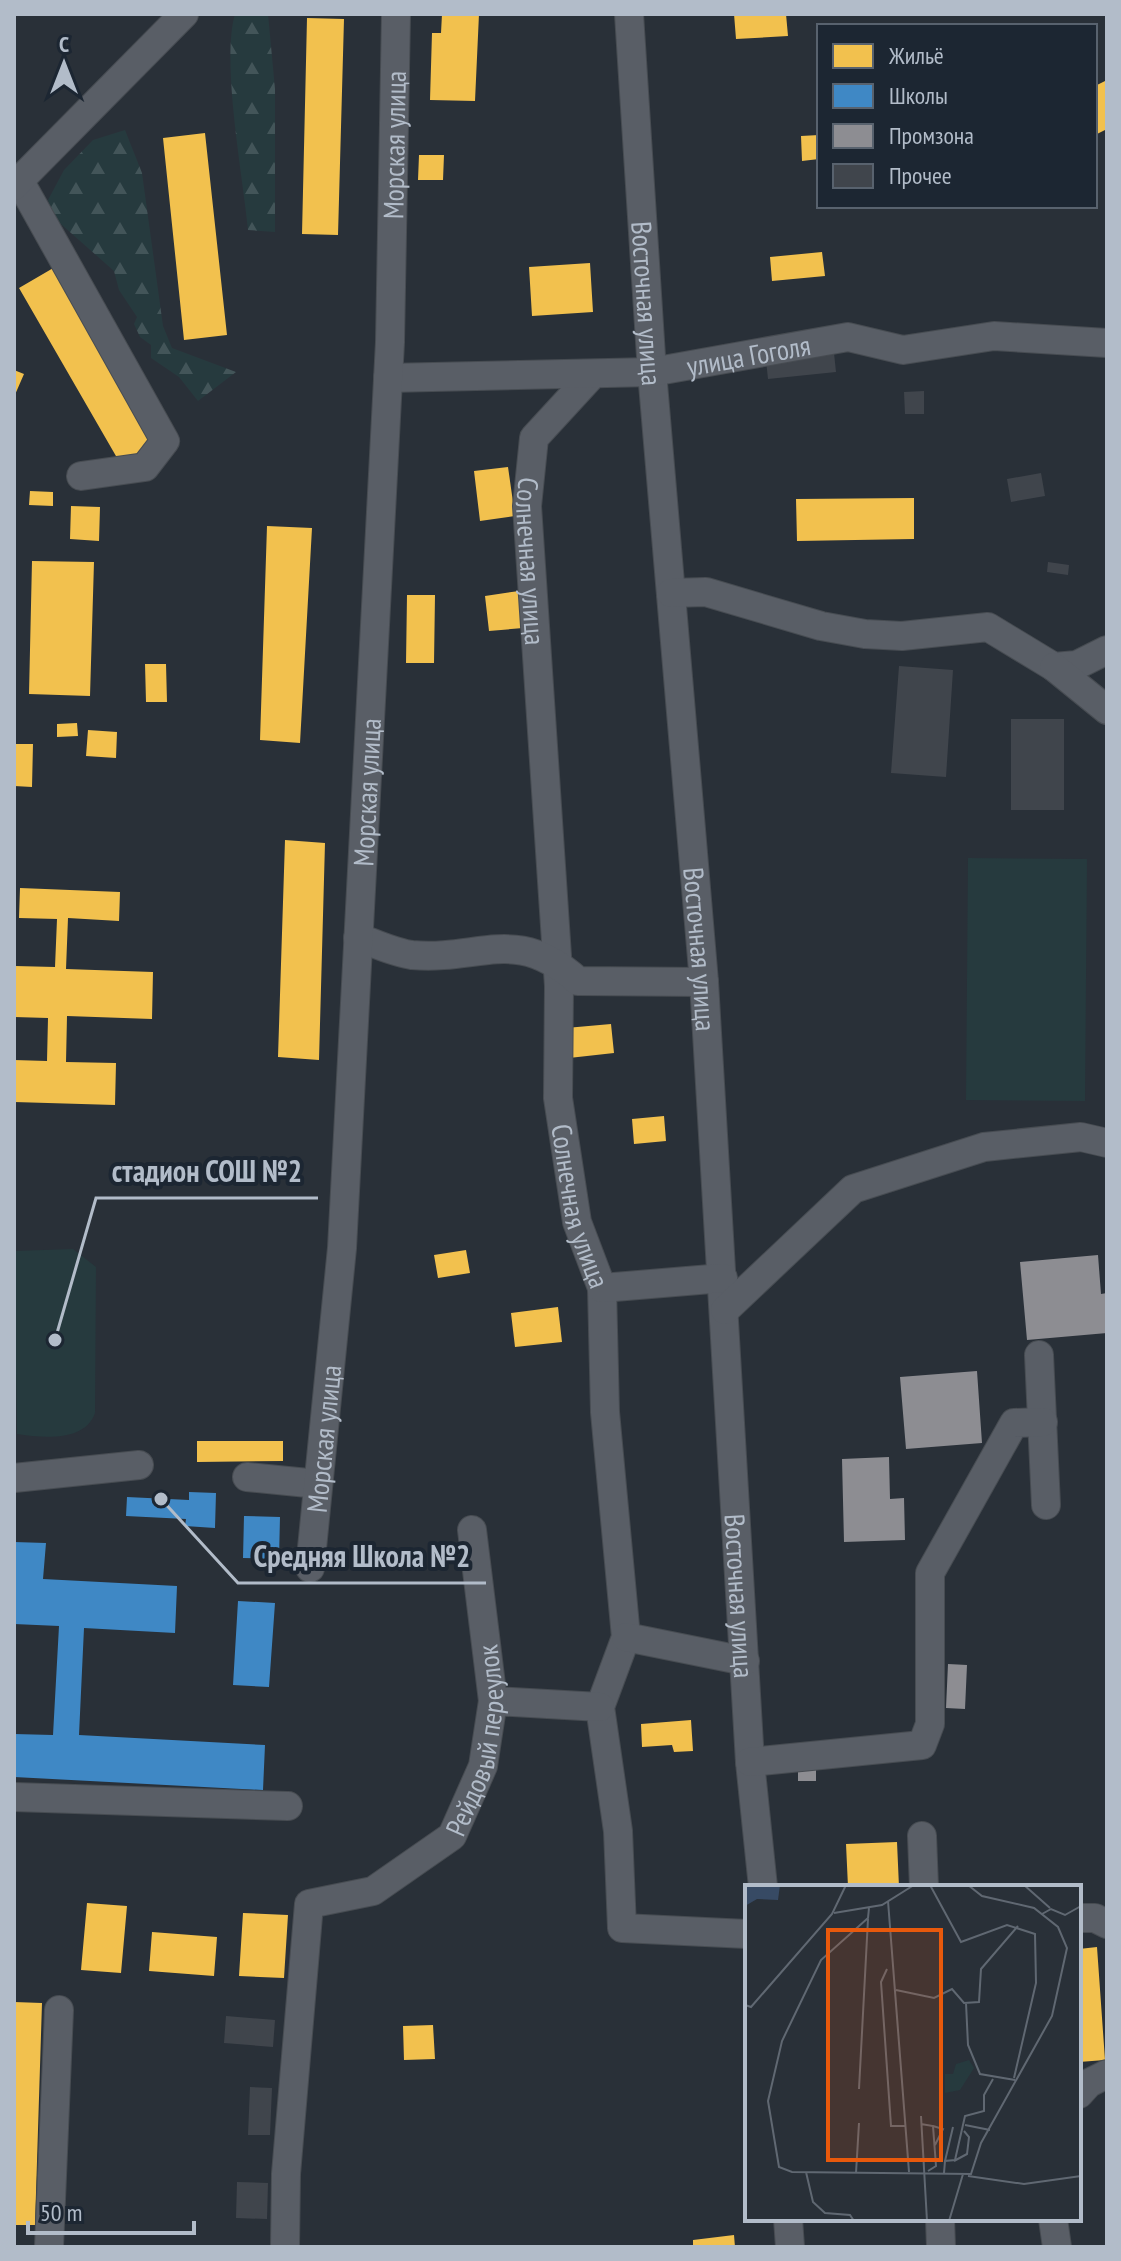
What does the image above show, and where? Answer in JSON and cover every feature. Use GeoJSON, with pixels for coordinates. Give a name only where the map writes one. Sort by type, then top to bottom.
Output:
{"type":"FeatureCollection","features":[{"type":"Feature","properties":{"kind":"street"},"geometry":{"type":"LineString","coordinates":[[81,476],[145,467],[165,441],[16,183],[184,14]]}},
{"type":"Feature","properties":{"kind":"street","name":"Морская улица"},"geometry":{"type":"LineString","coordinates":[[310,1568],[342,1248],[388,378],[396,14]]}},
{"type":"Feature","properties":{"kind":"street","name":"Восточная улица"},"geometry":{"type":"LineString","coordinates":[[629,14],[652,372],[704,982],[750,1762],[763,1885]]}},
{"type":"Feature","properties":{"kind":"street","name":"улица Гоголя"},"geometry":{"type":"LineString","coordinates":[[388,378],[591,376],[652,372],[848,337],[903,350],[994,336],[1107,343]]}},
{"type":"Feature","properties":{"kind":"street","name":"Солнечная улица"},"geometry":{"type":"LineString","coordinates":[[591,376],[534,438],[527,506],[558,963],[558,1098],[577,1222],[602,1288],[605,1412],[626,1637],[600,1707],[618,1831],[622,1928],[745,1934]]}},
{"type":"Feature","properties":{"kind":"street"},"geometry":{"type":"LineString","coordinates":[[671,593],[706,592],[821,626],[865,634],[902,636],[988,627],[1054,667],[1107,710]]}},
{"type":"Feature","properties":{"kind":"street"},"geometry":{"type":"LineString","coordinates":[[1054,667],[1077,665],[1107,650]]}},
{"type":"Feature","properties":{"kind":"street"},"geometry":{"type":"LineString","coordinates":[[358,938],[411,955],[494,949],[537,952],[558,963],[578,981],[704,982]]}},
{"type":"Feature","properties":{"kind":"street"},"geometry":{"type":"LineString","coordinates":[[725,1310],[853,1189],[984,1147],[1081,1137],[1107,1143]]}},
{"type":"Feature","properties":{"kind":"street"},"geometry":{"type":"LineString","coordinates":[[602,1288],[723,1278]]}},
{"type":"Feature","properties":{"kind":"street"},"geometry":{"type":"LineString","coordinates":[[1039,1355],[1046,1505]]}},
{"type":"Feature","properties":{"kind":"street"},"geometry":{"type":"LineString","coordinates":[[750,1762],[922,1745],[930,1724],[930,1573],[1014,1423],[1043,1422]]}},
{"type":"Feature","properties":{"kind":"street"},"geometry":{"type":"LineString","coordinates":[[14,1478],[139,1465]]}},
{"type":"Feature","properties":{"kind":"street"},"geometry":{"type":"LineString","coordinates":[[247,1477],[318,1484]]}},
{"type":"Feature","properties":{"kind":"street","name":"Рейдовый переулок"},"geometry":{"type":"LineString","coordinates":[[285,2247],[286,2174],[309,1904],[373,1891],[452,1836],[483,1766],[493,1701],[472,1530]]}},
{"type":"Feature","properties":{"kind":"street"},"geometry":{"type":"LineString","coordinates":[[626,1637],[745,1661]]}},
{"type":"Feature","properties":{"kind":"street"},"geometry":{"type":"LineString","coordinates":[[493,1701],[600,1707]]}},
{"type":"Feature","properties":{"kind":"street"},"geometry":{"type":"LineString","coordinates":[[14,1797],[288,1806]]}},
{"type":"Feature","properties":{"kind":"street"},"geometry":{"type":"LineString","coordinates":[[922,1836],[924,1885]]}},
{"type":"Feature","properties":{"kind":"street"},"geometry":{"type":"LineString","coordinates":[[1081,1918],[1095,1918],[1107,1924]]}},
{"type":"Feature","properties":{"kind":"street"},"geometry":{"type":"LineString","coordinates":[[49,2247],[59,2010]]}},
{"type":"Feature","properties":{"kind":"street"},"geometry":{"type":"LineString","coordinates":[[1081,2092],[1089,2083],[1107,2074]]}},
{"type":"Feature","properties":{"kind":"street"},"geometry":{"type":"LineString","coordinates":[[788,2221],[790,2247]]}},
{"type":"Feature","properties":{"kind":"street"},"geometry":{"type":"LineString","coordinates":[[940,2221],[941,2247]]}},
{"type":"Feature","properties":{"kind":"street"},"geometry":{"type":"LineString","coordinates":[[1053,2221],[1057,2247]]}},
{"type":"Feature","properties":{"kind":"green space"},"geometry":{"type":"Polygon","coordinates":[[[235,14],[268,14],[275,89],[275,232],[248,230],[230,60],[235,14]]]}},
{"type":"Feature","properties":{"kind":"green space"},"geometry":{"type":"Polygon","coordinates":[[[125,130],[142,173],[163,326],[172,348],[236,372],[198,401],[179,377],[151,358],[151,345],[140,337],[134,324],[137,317],[119,290],[114,271],[54,218],[48,200],[64,170],[93,140],[125,130]]]}},
{"type":"Feature","properties":{"kind":"green space"},"geometry":{"type":"Polygon","coordinates":[[[968,858],[1087,859],[1085,1101],[966,1100],[968,858]]]}},
{"type":"Feature","properties":{"kind":"green space"},"geometry":{"type":"Polygon","coordinates":[[[73,1249],[96,1267],[95,1413],[82,1429],[62,1436],[17,1434],[14,1251],[73,1249]]]}},
{"type":"Feature","properties":{"kind":"building: Жильё"},"geometry":{"type":"Polygon","coordinates":[[[442,14],[479,14],[475,101],[430,100],[432,33],[441,33],[442,14]]]}},
{"type":"Feature","properties":{"kind":"building: Жильё"},"geometry":{"type":"Polygon","coordinates":[[[734,14],[786,14],[788,36],[736,39],[734,14]]]}},
{"type":"Feature","properties":{"kind":"building: Жильё"},"geometry":{"type":"Polygon","coordinates":[[[307,18],[344,19],[338,235],[302,234],[307,18]]]}},
{"type":"Feature","properties":{"kind":"building: Жильё"},"geometry":{"type":"Polygon","coordinates":[[[1107,80],[1107,129],[1097,134],[1097,85],[1107,80]]]}},
{"type":"Feature","properties":{"kind":"building: Жильё"},"geometry":{"type":"Polygon","coordinates":[[[205,133],[227,335],[184,340],[163,138],[205,133]]]}},
{"type":"Feature","properties":{"kind":"building: Жильё"},"geometry":{"type":"Polygon","coordinates":[[[817,135],[817,159],[802,161],[801,136],[817,135]]]}},
{"type":"Feature","properties":{"kind":"building: Жильё"},"geometry":{"type":"Polygon","coordinates":[[[419,155],[444,155],[443,180],[418,180],[419,155]]]}},
{"type":"Feature","properties":{"kind":"building: Жильё"},"geometry":{"type":"Polygon","coordinates":[[[822,252],[825,276],[772,281],[770,257],[822,252]]]}},
{"type":"Feature","properties":{"kind":"building: Жильё"},"geometry":{"type":"Polygon","coordinates":[[[590,263],[593,312],[532,316],[529,267],[590,263]]]}},
{"type":"Feature","properties":{"kind":"building: Жильё"},"geometry":{"type":"Polygon","coordinates":[[[55,267],[157,442],[120,463],[19,288],[55,267]]]}},
{"type":"Feature","properties":{"kind":"building: Жильё"},"geometry":{"type":"Polygon","coordinates":[[[14,370],[24,374],[14,397],[14,370]]]}},
{"type":"Feature","properties":{"kind":"building: Жильё"},"geometry":{"type":"Polygon","coordinates":[[[508,467],[515,516],[480,521],[474,471],[508,467]]]}},
{"type":"Feature","properties":{"kind":"building: Жильё"},"geometry":{"type":"Polygon","coordinates":[[[30,491],[53,492],[53,506],[29,505],[30,491]]]}},
{"type":"Feature","properties":{"kind":"building: Жильё"},"geometry":{"type":"Polygon","coordinates":[[[914,498],[914,539],[797,541],[796,499],[914,498]]]}},
{"type":"Feature","properties":{"kind":"building: Жильё"},"geometry":{"type":"Polygon","coordinates":[[[71,506],[100,507],[99,541],[70,539],[71,506]]]}},
{"type":"Feature","properties":{"kind":"building: Жильё"},"geometry":{"type":"Polygon","coordinates":[[[267,526],[312,528],[300,743],[260,740],[267,526]]]}},
{"type":"Feature","properties":{"kind":"building: Жильё"},"geometry":{"type":"Polygon","coordinates":[[[32,561],[94,562],[90,696],[29,694],[32,561]]]}},
{"type":"Feature","properties":{"kind":"building: Жильё"},"geometry":{"type":"Polygon","coordinates":[[[519,591],[523,628],[489,631],[485,596],[519,591]]]}},
{"type":"Feature","properties":{"kind":"building: Жильё"},"geometry":{"type":"Polygon","coordinates":[[[407,595],[435,595],[434,663],[406,663],[407,595]]]}},
{"type":"Feature","properties":{"kind":"building: Жильё"},"geometry":{"type":"Polygon","coordinates":[[[145,664],[166,664],[167,702],[146,702],[145,664]]]}},
{"type":"Feature","properties":{"kind":"building: Жильё"},"geometry":{"type":"Polygon","coordinates":[[[77,723],[78,736],[57,737],[57,724],[77,723]]]}},
{"type":"Feature","properties":{"kind":"building: Жильё"},"geometry":{"type":"Polygon","coordinates":[[[88,730],[117,732],[116,758],[86,756],[88,730]]]}},
{"type":"Feature","properties":{"kind":"building: Жильё"},"geometry":{"type":"Polygon","coordinates":[[[14,744],[33,744],[32,787],[14,786],[14,744]]]}},
{"type":"Feature","properties":{"kind":"building: Жильё"},"geometry":{"type":"Polygon","coordinates":[[[285,840],[325,843],[319,1060],[278,1057],[285,840]]]}},
{"type":"Feature","properties":{"kind":"building: Жильё"},"geometry":{"type":"Polygon","coordinates":[[[20,888],[120,892],[119,921],[68,918],[66,969],[153,972],[152,1019],[67,1016],[66,1062],[116,1063],[115,1105],[14,1102],[14,1060],[47,1061],[48,1018],[14,1017],[15,966],[55,967],[57,919],[19,918],[20,888]]]}},
{"type":"Feature","properties":{"kind":"building: Жильё"},"geometry":{"type":"Polygon","coordinates":[[[611,1024],[614,1053],[569,1058],[566,1028],[611,1024]]]}},
{"type":"Feature","properties":{"kind":"building: Жильё"},"geometry":{"type":"Polygon","coordinates":[[[664,1116],[666,1141],[634,1144],[632,1119],[664,1116]]]}},
{"type":"Feature","properties":{"kind":"building: Жильё"},"geometry":{"type":"Polygon","coordinates":[[[466,1250],[470,1273],[438,1278],[434,1255],[466,1250]]]}},
{"type":"Feature","properties":{"kind":"building: Жильё"},"geometry":{"type":"Polygon","coordinates":[[[558,1307],[562,1342],[515,1347],[511,1313],[558,1307]]]}},
{"type":"Feature","properties":{"kind":"building: Жильё"},"geometry":{"type":"Polygon","coordinates":[[[197,1441],[283,1441],[283,1461],[197,1462],[197,1441]]]}},
{"type":"Feature","properties":{"kind":"building: Жильё"},"geometry":{"type":"Polygon","coordinates":[[[691,1720],[693,1751],[674,1752],[672,1745],[642,1747],[641,1724],[691,1720]]]}},
{"type":"Feature","properties":{"kind":"building: Жильё"},"geometry":{"type":"Polygon","coordinates":[[[897,1842],[899,1885],[848,1885],[846,1844],[897,1842]]]}},
{"type":"Feature","properties":{"kind":"building: Жильё"},"geometry":{"type":"Polygon","coordinates":[[[87,1903],[127,1906],[121,1973],[81,1970],[87,1903]]]}},
{"type":"Feature","properties":{"kind":"building: Жильё"},"geometry":{"type":"Polygon","coordinates":[[[243,1913],[288,1915],[284,1978],[239,1976],[243,1913]]]}},
{"type":"Feature","properties":{"kind":"building: Жильё"},"geometry":{"type":"Polygon","coordinates":[[[152,1932],[217,1937],[214,1976],[149,1971],[152,1932]]]}},
{"type":"Feature","properties":{"kind":"building: Жильё"},"geometry":{"type":"Polygon","coordinates":[[[1097,1947],[1105,2060],[1081,2062],[1081,1949],[1097,1947]]]}},
{"type":"Feature","properties":{"kind":"building: Жильё"},"geometry":{"type":"Polygon","coordinates":[[[14,2002],[42,2003],[35,2225],[14,2225],[14,2002]]]}},
{"type":"Feature","properties":{"kind":"building: Жильё"},"geometry":{"type":"Polygon","coordinates":[[[433,2025],[435,2059],[404,2060],[403,2026],[433,2025]]]}},
{"type":"Feature","properties":{"kind":"building: Жильё"},"geometry":{"type":"Polygon","coordinates":[[[734,2235],[735,2247],[693,2247],[693,2240],[734,2235]]]}},
{"type":"Feature","properties":{"kind":"building: Школы"},"geometry":{"type":"Polygon","coordinates":[[[189,1492],[216,1493],[215,1528],[185,1526],[186,1519],[126,1516],[127,1497],[189,1500],[189,1492]]]}},
{"type":"Feature","properties":{"kind":"building: Школы"},"geometry":{"type":"Polygon","coordinates":[[[244,1516],[280,1517],[279,1559],[243,1558],[244,1516]]]}},
{"type":"Feature","properties":{"kind":"building: Школы"},"geometry":{"type":"Polygon","coordinates":[[[14,1542],[46,1543],[43,1579],[177,1586],[175,1633],[84,1628],[79,1735],[265,1745],[263,1790],[14,1777],[14,1734],[53,1735],[59,1626],[14,1624],[14,1542]]]}},
{"type":"Feature","properties":{"kind":"building: Школы"},"geometry":{"type":"Polygon","coordinates":[[[238,1601],[275,1603],[269,1687],[233,1685],[238,1601]]]}},
{"type":"Feature","properties":{"kind":"building: Промзона"},"geometry":{"type":"Polygon","coordinates":[[[1098,1255],[1101,1294],[1107,1293],[1107,1333],[1027,1340],[1020,1262],[1098,1255]]]}},
{"type":"Feature","properties":{"kind":"building: Промзона"},"geometry":{"type":"Polygon","coordinates":[[[977,1371],[982,1443],[906,1449],[900,1377],[977,1371]]]}},
{"type":"Feature","properties":{"kind":"building: Промзона"},"geometry":{"type":"Polygon","coordinates":[[[889,1457],[890,1499],[904,1498],[905,1540],[844,1542],[842,1459],[889,1457]]]}},
{"type":"Feature","properties":{"kind":"building: Промзона"},"geometry":{"type":"Polygon","coordinates":[[[948,1664],[967,1665],[965,1709],[946,1708],[948,1664]]]}},
{"type":"Feature","properties":{"kind":"building: Промзона"},"geometry":{"type":"Polygon","coordinates":[[[798,1769],[816,1770],[816,1781],[798,1781],[798,1769]]]}},
{"type":"Feature","properties":{"kind":"building: Прочее"},"geometry":{"type":"Polygon","coordinates":[[[834,353],[836,372],[768,379],[766,360],[834,353]]]}},
{"type":"Feature","properties":{"kind":"building: Прочее"},"geometry":{"type":"Polygon","coordinates":[[[924,391],[924,414],[905,414],[904,392],[924,391]]]}},
{"type":"Feature","properties":{"kind":"building: Прочее"},"geometry":{"type":"Polygon","coordinates":[[[1041,473],[1045,496],[1011,502],[1007,479],[1041,473]]]}},
{"type":"Feature","properties":{"kind":"building: Прочее"},"geometry":{"type":"Polygon","coordinates":[[[1048,562],[1069,565],[1068,575],[1047,572],[1048,562]]]}},
{"type":"Feature","properties":{"kind":"building: Прочее"},"geometry":{"type":"Polygon","coordinates":[[[899,666],[953,670],[946,777],[891,773],[899,666]]]}},
{"type":"Feature","properties":{"kind":"building: Прочее"},"geometry":{"type":"Polygon","coordinates":[[[1011,719],[1064,719],[1064,810],[1011,810],[1011,719]]]}},
{"type":"Feature","properties":{"kind":"building: Прочее"},"geometry":{"type":"Polygon","coordinates":[[[226,2016],[275,2020],[273,2047],[224,2043],[226,2016]]]}},
{"type":"Feature","properties":{"kind":"building: Прочее"},"geometry":{"type":"Polygon","coordinates":[[[250,2087],[272,2088],[270,2135],[248,2135],[250,2087]]]}},
{"type":"Feature","properties":{"kind":"building: Прочее"},"geometry":{"type":"Polygon","coordinates":[[[237,2182],[268,2183],[267,2219],[236,2218],[237,2182]]]}},
{"type":"Feature","properties":{"kind":"place","name":"стадион СОШ №2"},"geometry":{"type":"Point","coordinates":[55,1340]}},
{"type":"Feature","properties":{"kind":"place","name":"Средняя Школа №2"},"geometry":{"type":"Point","coordinates":[161,1499]}}]}
